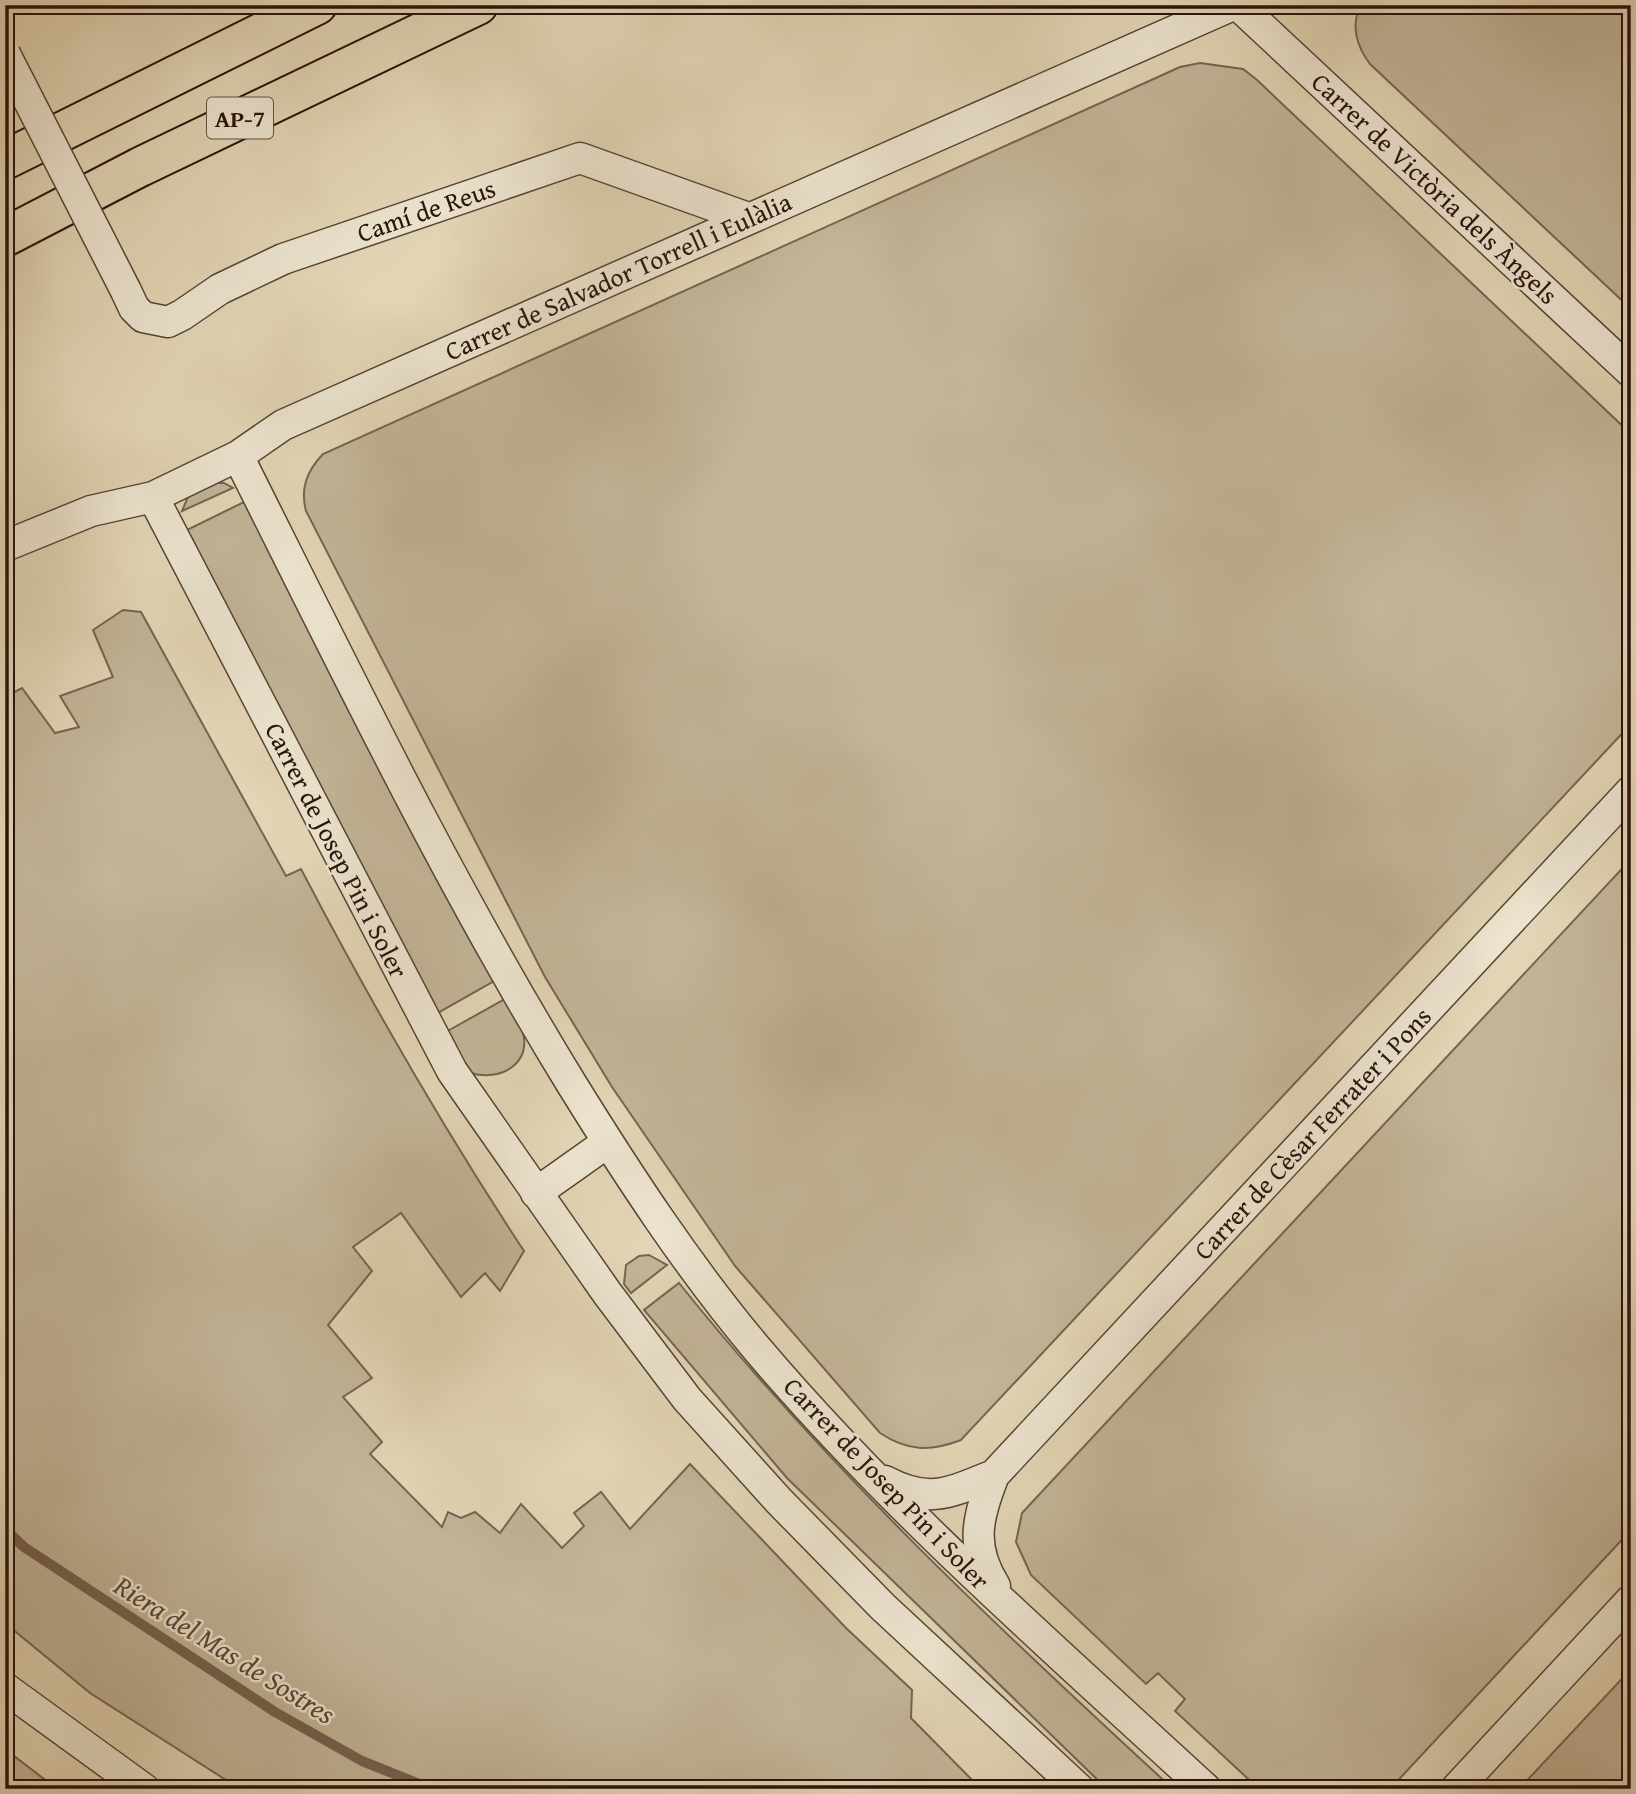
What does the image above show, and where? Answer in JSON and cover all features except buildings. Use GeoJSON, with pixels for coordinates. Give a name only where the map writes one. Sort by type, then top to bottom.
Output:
{"type":"FeatureCollection","features":[{"type":"Feature","properties":{"kind":"highway","name":"AP-7"},"geometry":{"type":"LineString","coordinates":[[5,160],[317,5]]}},
{"type":"Feature","properties":{"kind":"highway","name":"AP-7"},"geometry":{"type":"LineString","coordinates":[[5,237],[152,161],[478,5]]}},
{"type":"Feature","properties":{"kind":"street","name":"Carrer de Salvador Torrell i Eulàlia"},"geometry":{"type":"LineString","coordinates":[[5,546],[91,511],[153,497],[237,456],[283,425],[1236,5]]}},
{"type":"Feature","properties":{"kind":"street","name":"Carrer de Victòria dels Àngels"},"geometry":{"type":"LineString","coordinates":[[1236,5],[1631,372]]}},
{"type":"Feature","properties":{"kind":"street","name":"Camí de Reus"},"geometry":{"type":"LineString","coordinates":[[5,54],[134,308],[143,317],[168,322],[220,289],[283,259],[580,158],[748,218]]}},
{"type":"Feature","properties":{"kind":"street","name":"Carrer de Josep Pin i Soler"},"geometry":{"type":"LineString","coordinates":[[237,456],[417,812],[512,986],[608,1142],[676,1244],[757,1349],[873,1475],[1009,1607],[1206,1789]]}},
{"type":"Feature","properties":{"kind":"street","name":"Carrer de Josep Pin i Soler"},"geometry":{"type":"LineString","coordinates":[[153,497],[452,1071],[536,1193],[687,1399],[779,1501],[883,1607],[1079,1789]]}},
{"type":"Feature","properties":{"kind":"street","name":"Carrer de Cèsar Ferrater i Pons"},"geometry":{"type":"LineString","coordinates":[[1009,1607],[987,1573],[979,1551],[982,1507],[994,1475],[1631,792]]}},
{"type":"Feature","properties":{"kind":"street"},"geometry":{"type":"LineString","coordinates":[[536,1193],[608,1142]]}},
{"type":"Feature","properties":{"kind":"street","name":"Carrer de Cèsar Ferrater i Pons"},"geometry":{"type":"LineString","coordinates":[[873,1475],[908,1493],[931,1496],[953,1492],[994,1475]]}},
{"type":"Feature","properties":{"kind":"street"},"geometry":{"type":"LineString","coordinates":[[1456,1789],[1631,1600]]}},
{"type":"Feature","properties":{"kind":"street"},"geometry":{"type":"LineString","coordinates":[[5,1688],[144,1789]]}},
{"type":"Feature","properties":{"kind":"shaded area"},"geometry":{"type":"Polygon","coordinates":[[[1361,5],[1631,5],[1631,309],[1370,64],[1356,36],[1356,20],[1361,5]]]}},
{"type":"Feature","properties":{"kind":"shaded area"},"geometry":{"type":"Polygon","coordinates":[[[1200,63],[1243,69],[1256,79],[1631,434],[1631,724],[961,1440],[939,1447],[909,1446],[880,1433],[735,1266],[612,1087],[545,977],[306,511],[306,480],[323,454],[1180,67],[1200,63]]]}},
{"type":"Feature","properties":{"kind":"shaded area"},"geometry":{"type":"Polygon","coordinates":[[[209,483],[224,483],[233,488],[182,511],[190,492],[209,483]]]}},
{"type":"Feature","properties":{"kind":"shaded area"},"geometry":{"type":"Polygon","coordinates":[[[246,501],[494,981],[434,1015],[185,531],[246,501]]]}},
{"type":"Feature","properties":{"kind":"shaded area"},"geometry":{"type":"Polygon","coordinates":[[[123,610],[141,612],[286,876],[301,869],[408,1063],[524,1251],[500,1291],[485,1273],[461,1297],[401,1213],[353,1247],[372,1271],[328,1325],[372,1378],[343,1397],[382,1442],[370,1454],[442,1527],[448,1512],[461,1518],[475,1512],[500,1533],[521,1504],[562,1548],[584,1526],[574,1513],[601,1492],[630,1529],[690,1464],[846,1628],[912,1690],[911,1718],[981,1789],[240,1789],[90,1693],[5,1623],[5,697],[22,688],[55,733],[79,727],[60,696],[113,677],[93,630],[123,610]]]}},
{"type":"Feature","properties":{"kind":"shaded area"},"geometry":{"type":"Polygon","coordinates":[[[1631,859],[1631,1530],[1390,1789],[1259,1789],[1175,1711],[1185,1699],[1158,1673],[1146,1684],[1031,1575],[1016,1542],[1022,1513],[1631,859]]]}},
{"type":"Feature","properties":{"kind":"shaded area"},"geometry":{"type":"Polygon","coordinates":[[[505,999],[522,1029],[523,1052],[519,1061],[512,1068],[492,1075],[471,1073],[444,1033],[505,999]]]}},
{"type":"Feature","properties":{"kind":"shaded area"},"geometry":{"type":"Polygon","coordinates":[[[649,1255],[667,1265],[631,1293],[624,1284],[626,1265],[639,1256],[649,1255]]]}},
{"type":"Feature","properties":{"kind":"shaded area"},"geometry":{"type":"Polygon","coordinates":[[[679,1283],[794,1418],[854,1482],[979,1607],[1173,1789],[1107,1789],[787,1478],[644,1310],[679,1283]]]}},
{"type":"Feature","properties":{"kind":"shaded area"},"geometry":{"type":"Polygon","coordinates":[[[1631,1669],[1631,1789],[1519,1789],[1631,1669]]]}},
{"type":"Feature","properties":{"kind":"shaded area"},"geometry":{"type":"Polygon","coordinates":[[[5,1749],[57,1789],[5,1789],[5,1749]]]}},
{"type":"Feature","properties":{"kind":"waterway","name":"Riera del Mas de Sostres"},"geometry":{"type":"LineString","coordinates":[[5,1529],[24,1547],[275,1712],[362,1761],[432,1789]]}}]}
